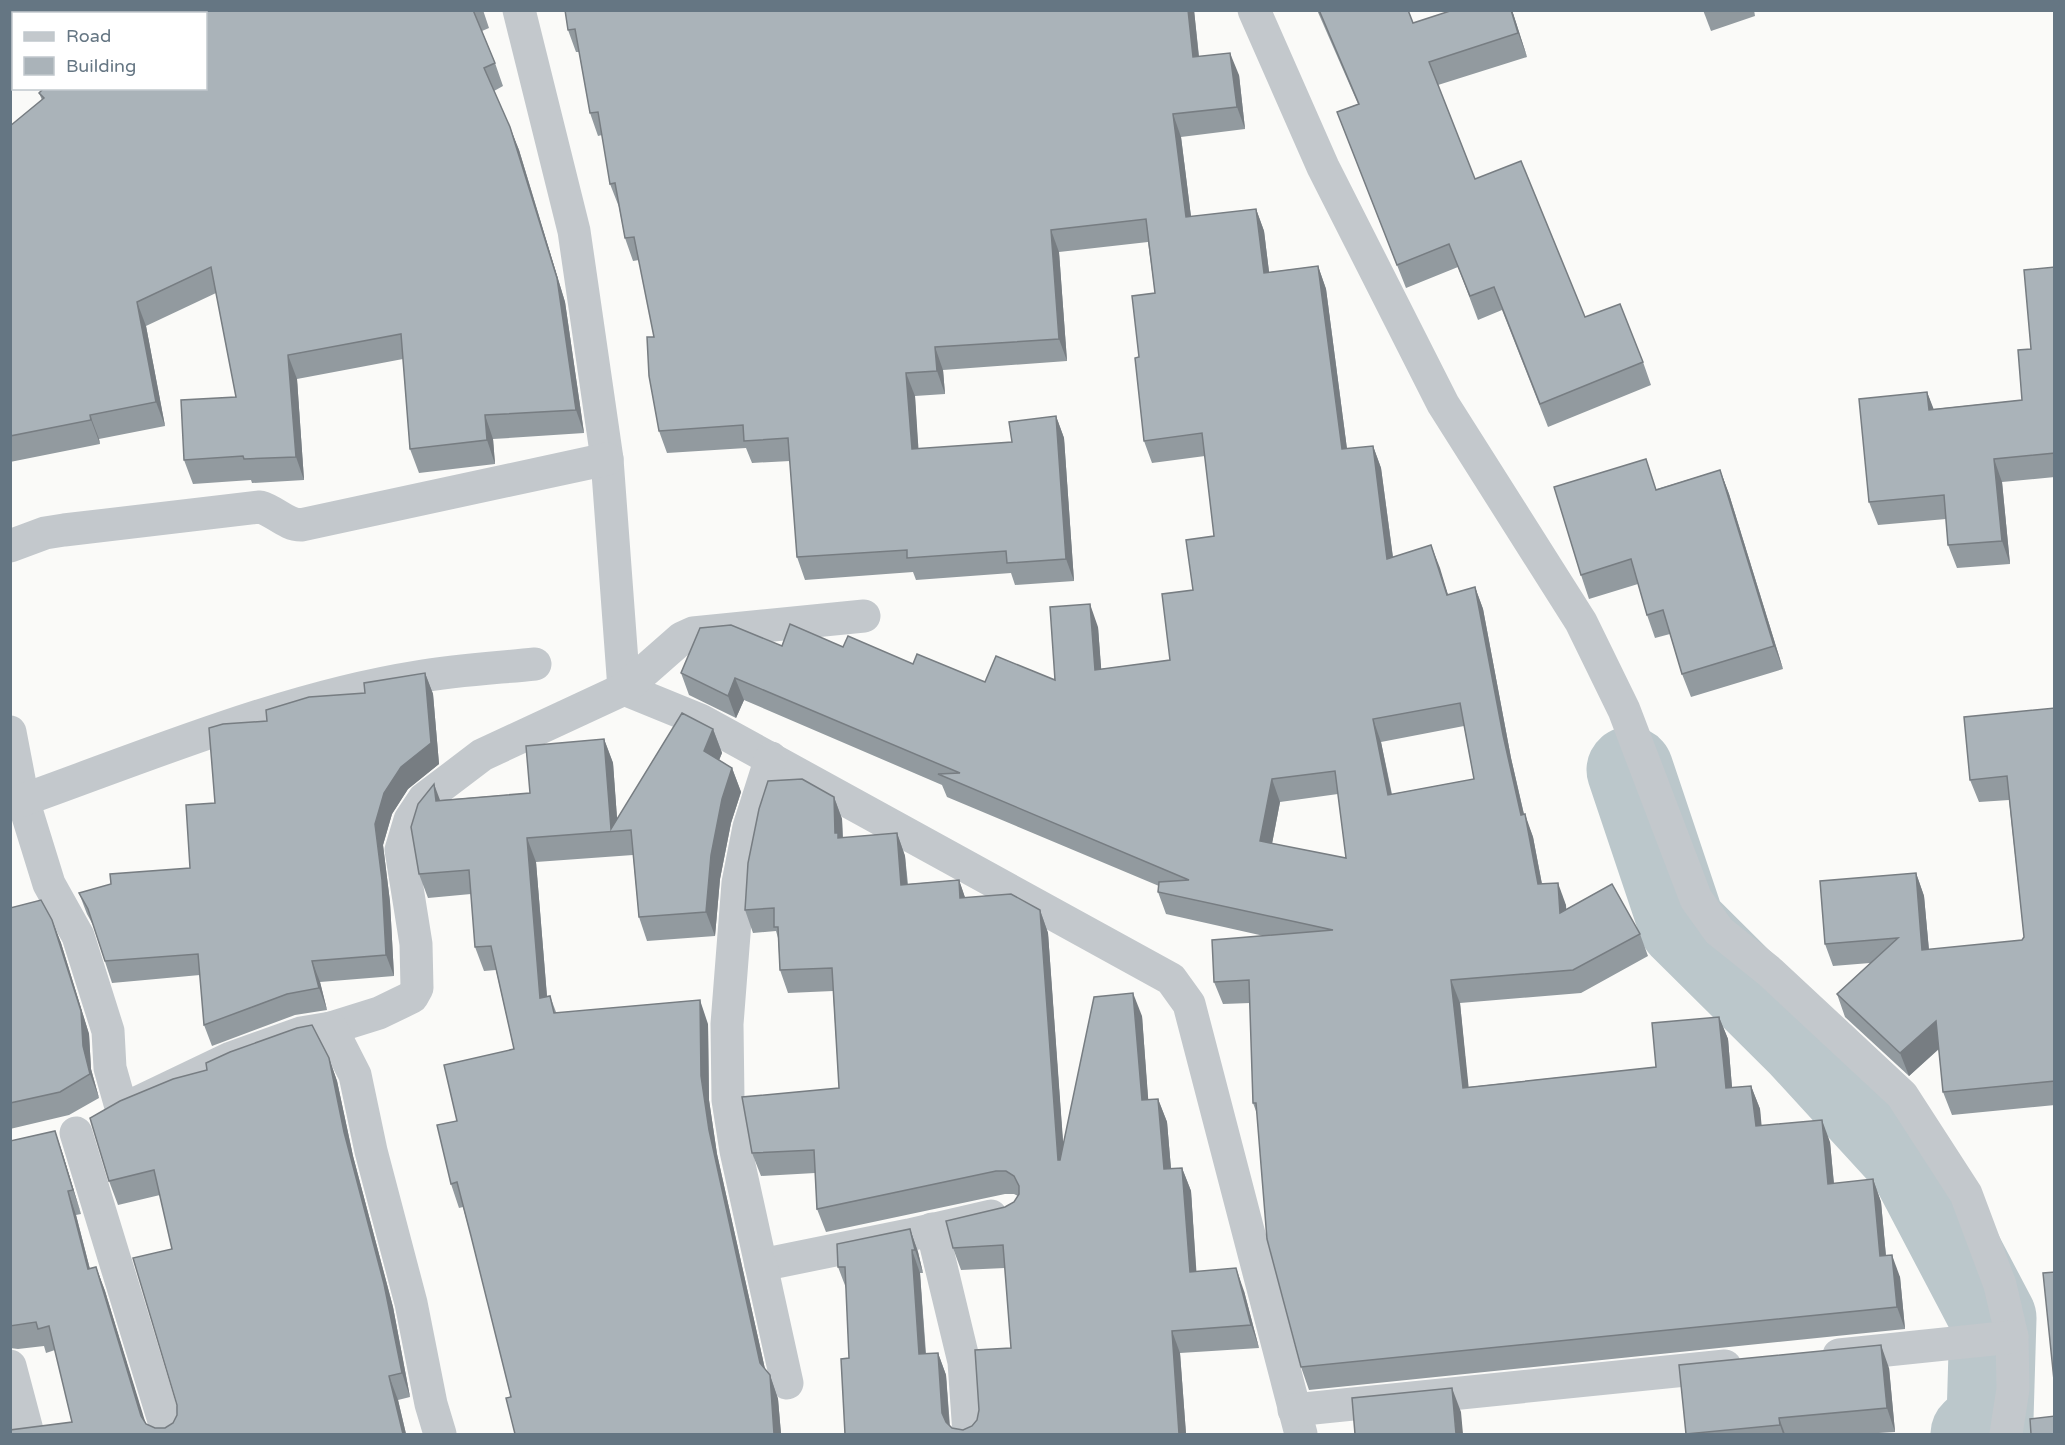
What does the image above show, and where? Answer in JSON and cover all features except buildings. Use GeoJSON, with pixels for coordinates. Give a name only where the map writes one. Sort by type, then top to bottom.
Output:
{"type":"FeatureCollection","features":[{"type":"Feature","properties":{"kind":"street"},"geometry":{"type":"LineString","coordinates":[[519,10],[574,231],[607,459],[624,689]]}},
{"type":"Feature","properties":{"kind":"street"},"geometry":{"type":"LineString","coordinates":[[1254,10],[1323,167],[1443,404],[1581,622],[1624,710],[1696,899],[1719,931],[1770,972],[1902,1095],[1966,1194],[2000,1285],[2013,1389],[2006,1434]]}},
{"type":"Feature","properties":{"kind":"street"},"geometry":{"type":"LineString","coordinates":[[10,546],[54,531],[260,507],[268,509],[294,525],[301,525],[607,459]]}},
{"type":"Feature","properties":{"kind":"street"},"geometry":{"type":"LineString","coordinates":[[43,1140],[76,1132],[121,1107],[139,1102],[239,1054],[301,1034],[331,1028],[403,1003],[412,997],[417,988],[416,944],[400,850],[410,820],[424,799],[482,755],[624,689],[681,638],[693,633],[864,616]]}},
{"type":"Feature","properties":{"kind":"street"},"geometry":{"type":"LineString","coordinates":[[23,800],[267,715],[351,691],[417,677],[535,664]]}},
{"type":"Feature","properties":{"kind":"street"},"geometry":{"type":"LineString","coordinates":[[624,689],[700,720],[1171,979],[1189,1004],[1298,1422],[1753,1363]]}},
{"type":"Feature","properties":{"kind":"street"},"geometry":{"type":"LineString","coordinates":[[10,732],[23,800],[49,884],[78,936],[108,1031],[110,1068],[121,1107]]}},
{"type":"Feature","properties":{"kind":"street"},"geometry":{"type":"LineString","coordinates":[[771,758],[749,827],[738,883],[727,1024],[728,1100],[736,1150],[787,1383]]}},
{"type":"Feature","properties":{"kind":"street"},"geometry":{"type":"LineString","coordinates":[[331,1028],[355,1075],[371,1151],[411,1303],[430,1404],[440,1434]]}},
{"type":"Feature","properties":{"kind":"street"},"geometry":{"type":"LineString","coordinates":[[76,1132],[168,1434]]}},
{"type":"Feature","properties":{"kind":"street"},"geometry":{"type":"LineString","coordinates":[[761,1265],[1009,1212]]}},
{"type":"Feature","properties":{"kind":"street"},"geometry":{"type":"LineString","coordinates":[[932,1229],[964,1362],[969,1434]]}},
{"type":"Feature","properties":{"kind":"street"},"geometry":{"type":"LineString","coordinates":[[1812,1357],[2007,1337]]}},
{"type":"Feature","properties":{"kind":"street"},"geometry":{"type":"LineString","coordinates":[[10,1366],[27,1434]]}},
{"type":"Feature","properties":{"kind":"waterway"},"geometry":{"type":"LineString","coordinates":[[1630,770],[1682,925],[1801,1043],[1912,1164],[1993,1318],[1990,1419],[1974,1434]]}}]}
